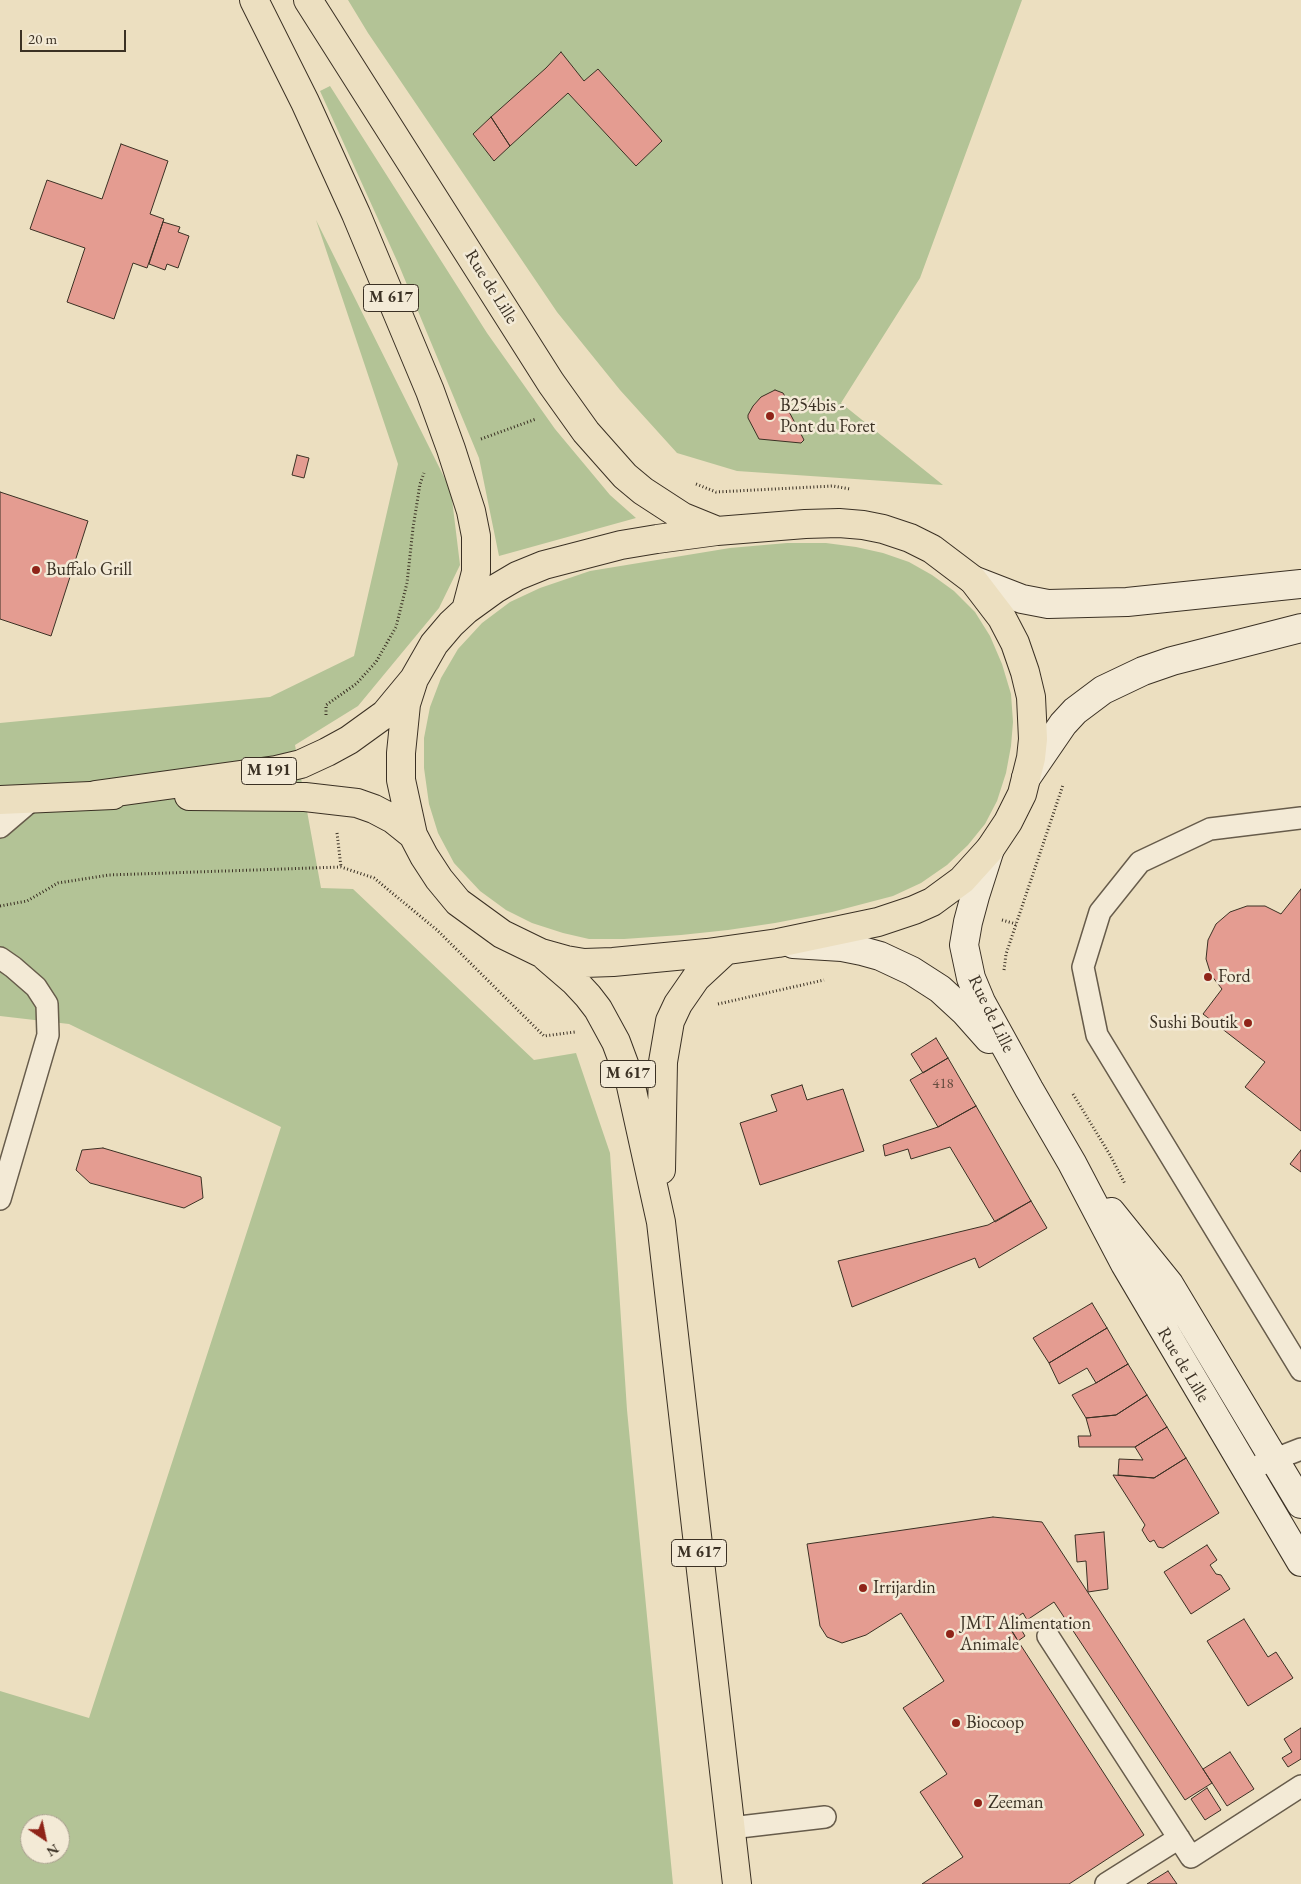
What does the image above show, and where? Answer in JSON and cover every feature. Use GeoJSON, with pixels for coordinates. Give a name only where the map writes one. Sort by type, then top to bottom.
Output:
{"type":"FeatureCollection","features":[{"type":"Feature","properties":{"kind":"main road","name":"M 617"},"geometry":{"type":"LineString","coordinates":[[254,0],[305,102],[356,214],[430,391],[451,449],[471,511],[476,536],[476,572],[466,610]]}},
{"type":"Feature","properties":{"kind":"main road","name":"Rue de Lille"},"geometry":{"type":"LineString","coordinates":[[308,0],[551,383],[586,432],[625,476],[643,491],[683,517],[717,531]]}},
{"type":"Feature","properties":{"kind":"main road"},"geometry":{"type":"LineString","coordinates":[[839,523],[870,526],[910,538],[932,549],[973,580],[1002,618],[1015,643],[1031,697],[1033,731],[1031,758],[1015,810],[990,849],[962,880],[948,892],[914,910],[846,930],[724,952],[598,963],[566,960],[541,952],[502,934],[458,902],[439,879],[413,835],[402,780],[401,753],[406,704],[414,679],[434,644],[466,610],[517,576],[544,565],[621,545],[717,531],[805,524],[839,523]]}},
{"type":"Feature","properties":{"kind":"main road"},"geometry":{"type":"LineString","coordinates":[[973,580],[1022,599],[1048,604],[1135,602],[1301,584]]}},
{"type":"Feature","properties":{"kind":"main road"},"geometry":{"type":"LineString","coordinates":[[1026,778],[1049,741],[1063,724],[1090,699],[1112,686],[1144,671],[1172,661],[1301,628]]}},
{"type":"Feature","properties":{"kind":"main road","name":"M 191"},"geometry":{"type":"LineString","coordinates":[[95,795],[276,770],[301,764],[349,740],[385,714],[414,679]]}},
{"type":"Feature","properties":{"kind":"main road","name":"M 191"},"geometry":{"type":"LineString","coordinates":[[0,800],[95,795],[305,797],[334,799],[357,803],[374,809],[393,819],[413,835]]}},
{"type":"Feature","properties":{"kind":"main road","name":"Rue de Lille"},"geometry":{"type":"LineString","coordinates":[[990,849],[968,922],[964,945],[971,978],[981,1002],[1072,1164],[1125,1264],[1301,1562]]}},
{"type":"Feature","properties":{"kind":"main road","name":"Rue de Lille"},"geometry":{"type":"LineString","coordinates":[[778,943],[820,945],[862,951],[880,956],[912,971],[940,988],[979,1026],[1029,1089]]}},
{"type":"Feature","properties":{"kind":"main road","name":"M 617"},"geometry":{"type":"LineString","coordinates":[[541,952],[576,982],[588,996],[598,1009],[616,1042],[629,1077],[661,1222],[737,1884]]}},
{"type":"Feature","properties":{"kind":"main road","name":"M 617"},"geometry":{"type":"LineString","coordinates":[[661,1222],[662,1080],[665,1044],[670,1021],[678,1004],[696,978],[724,952]]}},
{"type":"Feature","properties":{"kind":"main road","name":"Rue de Lille"},"geometry":{"type":"LineString","coordinates":[[1072,1164],[1169,1284],[1301,1504]]}},
{"type":"Feature","properties":{"kind":"lane"},"geometry":{"type":"LineString","coordinates":[[0,827],[34,798]]}},
{"type":"Feature","properties":{"kind":"lane"},"geometry":{"type":"LineString","coordinates":[[1301,818],[1210,829],[1140,862],[1100,912],[1084,967],[1097,1035],[1301,1370]]}},
{"type":"Feature","properties":{"kind":"lane"},"geometry":{"type":"LineString","coordinates":[[0,958],[36,986],[47,1004],[48,1035],[0,1199]]}},
{"type":"Feature","properties":{"kind":"lane"},"geometry":{"type":"LineString","coordinates":[[1247,1472],[1274,1458],[1301,1449]]}},
{"type":"Feature","properties":{"kind":"lane"},"geometry":{"type":"LineString","coordinates":[[1048,1636],[1191,1857],[1301,1786]]}},
{"type":"Feature","properties":{"kind":"lane"},"geometry":{"type":"LineString","coordinates":[[731,1828],[825,1818]]}},
{"type":"Feature","properties":{"kind":"lane"},"geometry":{"type":"LineString","coordinates":[[1106,1884],[1179,1838]]}},
{"type":"Feature","properties":{"kind":"path"},"geometry":{"type":"LineString","coordinates":[[327,752],[326,705],[356,684],[376,662],[396,627],[407,583],[413,528],[420,484],[425,468]]}},
{"type":"Feature","properties":{"kind":"path"},"geometry":{"type":"LineString","coordinates":[[1009,944],[1065,778]]}},
{"type":"Feature","properties":{"kind":"path"},"geometry":{"type":"LineString","coordinates":[[0,906],[27,901],[58,883],[109,875],[341,867],[334,799]]}},
{"type":"Feature","properties":{"kind":"green space"},"geometry":{"type":"Polygon","coordinates":[[[348,0],[1022,0],[920,278],[841,403],[943,485],[737,471],[677,453],[620,390],[557,312],[368,33],[348,0]]]}},
{"type":"Feature","properties":{"kind":"green space"},"geometry":{"type":"Polygon","coordinates":[[[330,86],[487,333],[555,429],[610,495],[636,518],[499,556],[479,458],[398,263],[320,91],[330,86]]]}},
{"type":"Feature","properties":{"kind":"green space"},"geometry":{"type":"Polygon","coordinates":[[[316,220],[451,491],[460,565],[439,608],[358,706],[295,745],[321,888],[353,889],[534,1060],[576,1053],[610,1153],[627,1410],[673,1884],[0,1884],[0,1691],[89,1718],[281,1127],[69,1024],[0,1016],[0,723],[270,697],[354,656],[398,464],[316,220]]]}},
{"type":"Feature","properties":{"kind":"green space"},"geometry":{"type":"Polygon","coordinates":[[[787,543],[826,543],[856,547],[883,553],[909,562],[932,575],[954,591],[975,612],[990,636],[1002,664],[1011,694],[1013,722],[1011,746],[1006,773],[997,801],[985,824],[968,845],[947,865],[921,883],[893,896],[832,912],[775,923],[681,935],[624,939],[589,939],[532,923],[506,910],[480,891],[454,863],[438,833],[429,804],[424,768],[424,738],[430,707],[441,678],[458,649],[482,623],[510,602],[540,588],[590,571],[730,548],[787,543]]]}},
{"type":"Feature","properties":{"kind":"building"},"geometry":{"type":"Polygon","coordinates":[[[561,52],[584,81],[598,69],[662,141],[636,166],[568,93],[510,146],[491,117],[546,68],[561,52]]]}},
{"type":"Feature","properties":{"kind":"building"},"geometry":{"type":"Polygon","coordinates":[[[491,117],[510,146],[494,161],[473,134],[491,117]]]}},
{"type":"Feature","properties":{"kind":"building"},"geometry":{"type":"Polygon","coordinates":[[[121,144],[168,161],[150,214],[164,219],[163,222],[147,268],[133,263],[114,319],[67,302],[85,248],[30,229],[47,180],[102,199],[121,144]]]}},
{"type":"Feature","properties":{"kind":"building"},"geometry":{"type":"Polygon","coordinates":[[[163,222],[180,227],[178,232],[189,236],[178,268],[167,264],[165,270],[149,264],[163,222]]]}},
{"type":"Feature","properties":{"kind":"building","name":"B254bis - Pont du Foret"},"geometry":{"type":"Polygon","coordinates":[[[775,390],[783,393],[786,398],[786,406],[804,440],[801,443],[759,439],[748,418],[753,406],[761,397],[775,390]]]}},
{"type":"Feature","properties":{"kind":"building"},"geometry":{"type":"Polygon","coordinates":[[[297,455],[309,458],[304,478],[292,475],[297,455]]]}},
{"type":"Feature","properties":{"kind":"building","name":"Buffalo Grill"},"geometry":{"type":"Polygon","coordinates":[[[0,492],[88,521],[51,636],[0,619],[0,492]]]}},
{"type":"Feature","properties":{"kind":"building"},"geometry":{"type":"Polygon","coordinates":[[[1301,889],[1301,1131],[1245,1087],[1265,1062],[1203,1014],[1222,989],[1211,975],[1206,959],[1208,940],[1216,924],[1230,912],[1247,906],[1265,906],[1281,914],[1301,889]]]}},
{"type":"Feature","properties":{"kind":"building"},"geometry":{"type":"Polygon","coordinates":[[[936,1038],[948,1058],[923,1073],[911,1054],[936,1038]]]}},
{"type":"Feature","properties":{"kind":"building"},"geometry":{"type":"Polygon","coordinates":[[[948,1058],[976,1106],[938,1127],[910,1080],[948,1058]]]}},
{"type":"Feature","properties":{"kind":"building"},"geometry":{"type":"Polygon","coordinates":[[[802,1085],[807,1100],[843,1089],[864,1151],[760,1185],[740,1123],[777,1111],[771,1095],[802,1085]]]}},
{"type":"Feature","properties":{"kind":"building"},"geometry":{"type":"Polygon","coordinates":[[[976,1106],[1031,1201],[995,1222],[950,1147],[911,1159],[908,1149],[885,1156],[883,1145],[938,1127],[976,1106]]]}},
{"type":"Feature","properties":{"kind":"building"},"geometry":{"type":"Polygon","coordinates":[[[103,1148],[201,1177],[203,1198],[184,1208],[90,1183],[76,1170],[82,1150],[103,1148]]]}},
{"type":"Feature","properties":{"kind":"building"},"geometry":{"type":"Polygon","coordinates":[[[1301,1150],[1301,1172],[1290,1164],[1301,1150]]]}},
{"type":"Feature","properties":{"kind":"building"},"geometry":{"type":"Polygon","coordinates":[[[1031,1201],[1047,1228],[979,1268],[975,1258],[852,1307],[838,1261],[988,1225],[1031,1201]]]}},
{"type":"Feature","properties":{"kind":"building"},"geometry":{"type":"Polygon","coordinates":[[[1092,1303],[1107,1328],[1049,1363],[1033,1338],[1092,1303]]]}},
{"type":"Feature","properties":{"kind":"building"},"geometry":{"type":"Polygon","coordinates":[[[1107,1328],[1128,1364],[1096,1383],[1087,1368],[1059,1384],[1049,1363],[1107,1328]]]}},
{"type":"Feature","properties":{"kind":"building"},"geometry":{"type":"Polygon","coordinates":[[[1128,1364],[1147,1395],[1116,1415],[1086,1418],[1072,1395],[1128,1364]]]}},
{"type":"Feature","properties":{"kind":"building"},"geometry":{"type":"Polygon","coordinates":[[[1147,1395],[1167,1427],[1135,1447],[1079,1447],[1078,1436],[1091,1436],[1086,1418],[1116,1415],[1147,1395]]]}},
{"type":"Feature","properties":{"kind":"building"},"geometry":{"type":"Polygon","coordinates":[[[1167,1427],[1186,1458],[1154,1478],[1118,1475],[1119,1459],[1143,1460],[1135,1447],[1167,1427]]]}},
{"type":"Feature","properties":{"kind":"building"},"geometry":{"type":"Polygon","coordinates":[[[1186,1458],[1219,1513],[1163,1548],[1158,1547],[1154,1540],[1150,1542],[1148,1540],[1142,1530],[1145,1525],[1113,1475],[1154,1478],[1186,1458]]]}},
{"type":"Feature","properties":{"kind":"building"},"geometry":{"type":"Polygon","coordinates":[[[993,1517],[1042,1522],[1212,1783],[1185,1800],[1054,1602],[1027,1620],[1023,1613],[1007,1624],[1144,1835],[1069,1884],[922,1884],[963,1857],[920,1792],[947,1774],[903,1708],[944,1681],[901,1613],[866,1635],[842,1643],[827,1637],[820,1626],[807,1544],[993,1517]]]}},
{"type":"Feature","properties":{"kind":"building"},"geometry":{"type":"Polygon","coordinates":[[[1104,1532],[1108,1589],[1088,1592],[1086,1561],[1077,1562],[1075,1535],[1104,1532]]]}},
{"type":"Feature","properties":{"kind":"building"},"geometry":{"type":"Polygon","coordinates":[[[1207,1545],[1217,1560],[1210,1565],[1216,1574],[1221,1575],[1230,1589],[1191,1614],[1164,1572],[1207,1545]]]}},
{"type":"Feature","properties":{"kind":"building"},"geometry":{"type":"Polygon","coordinates":[[[1244,1619],[1268,1657],[1276,1652],[1293,1678],[1248,1706],[1207,1641],[1244,1619]]]}},
{"type":"Feature","properties":{"kind":"building"},"geometry":{"type":"Polygon","coordinates":[[[1018,1624],[1025,1636],[1018,1641],[1011,1629],[1018,1624]]]}},
{"type":"Feature","properties":{"kind":"building"},"geometry":{"type":"Polygon","coordinates":[[[1301,1728],[1301,1759],[1288,1767],[1282,1758],[1292,1752],[1284,1739],[1301,1728]]]}},
{"type":"Feature","properties":{"kind":"building"},"geometry":{"type":"Polygon","coordinates":[[[1230,1752],[1254,1789],[1227,1806],[1203,1769],[1230,1752]]]}},
{"type":"Feature","properties":{"kind":"building"},"geometry":{"type":"Polygon","coordinates":[[[1207,1788],[1221,1810],[1205,1820],[1191,1799],[1207,1788]]]}},
{"type":"Feature","properties":{"kind":"building"},"geometry":{"type":"Polygon","coordinates":[[[1168,1871],[1177,1884],[1147,1884],[1168,1871]]]}},
{"type":"Feature","properties":{"kind":"place","name":"B254bis - Pont du Foret"},"geometry":{"type":"Point","coordinates":[770,416]}},
{"type":"Feature","properties":{"kind":"place","name":"Buffalo Grill"},"geometry":{"type":"Point","coordinates":[36,570]}},
{"type":"Feature","properties":{"kind":"place","name":"Ford"},"geometry":{"type":"Point","coordinates":[1208,977]}},
{"type":"Feature","properties":{"kind":"place","name":"Sushi Boutik"},"geometry":{"type":"Point","coordinates":[1248,1023]}},
{"type":"Feature","properties":{"kind":"place","name":"Irrijardin"},"geometry":{"type":"Point","coordinates":[863,1588]}},
{"type":"Feature","properties":{"kind":"place","name":"JMT Alimentation Animale"},"geometry":{"type":"Point","coordinates":[950,1634]}},
{"type":"Feature","properties":{"kind":"place","name":"Biocoop"},"geometry":{"type":"Point","coordinates":[956,1723]}},
{"type":"Feature","properties":{"kind":"place","name":"Zeeman"},"geometry":{"type":"Point","coordinates":[978,1803]}}]}
